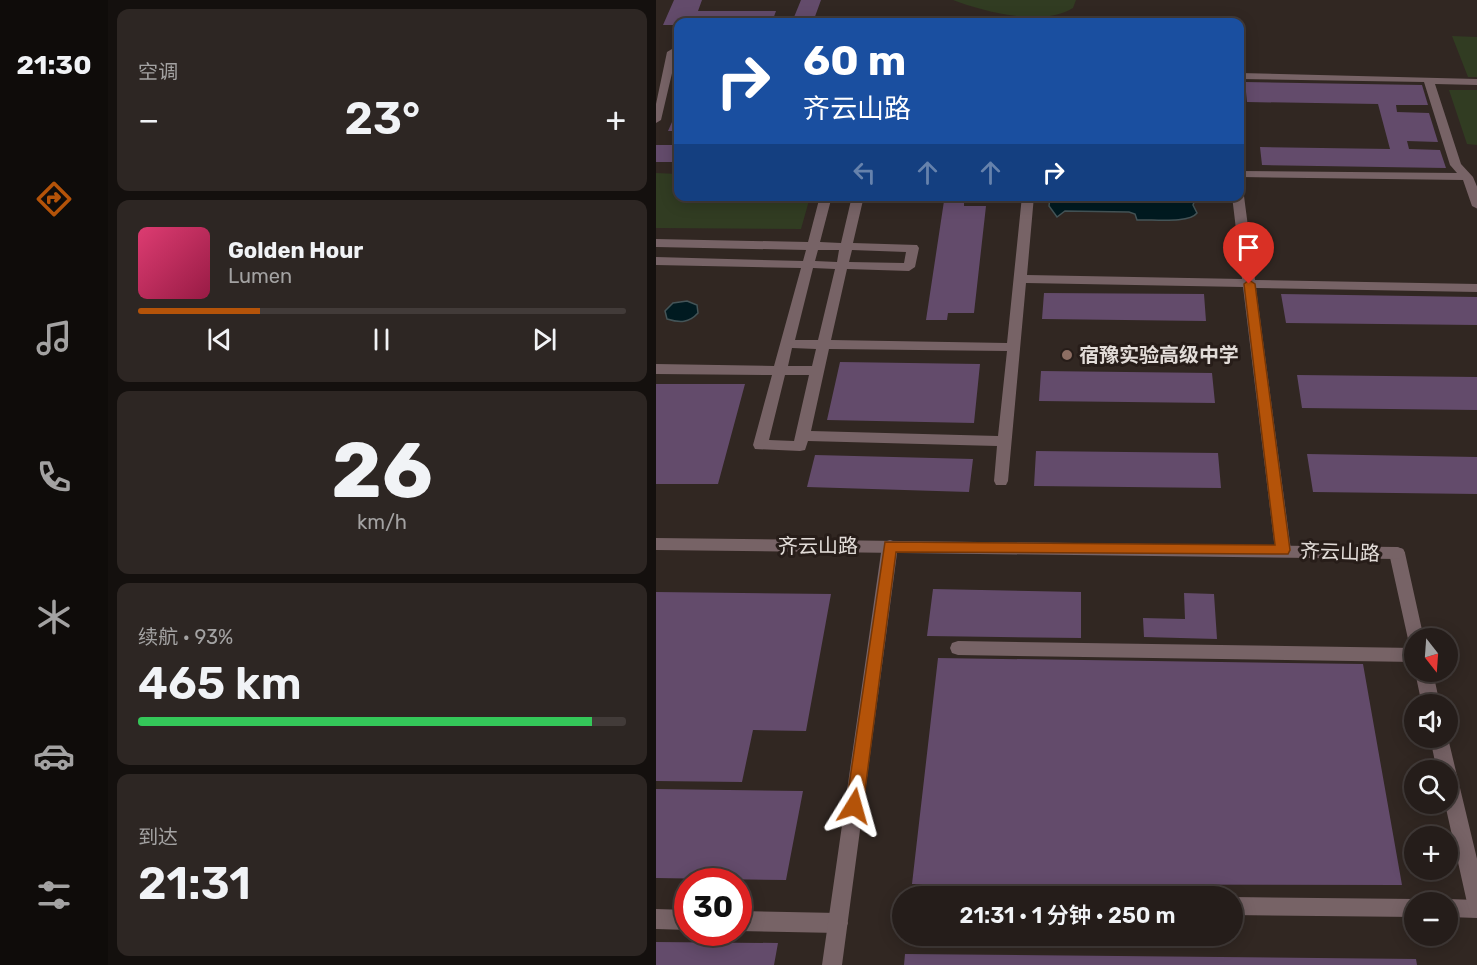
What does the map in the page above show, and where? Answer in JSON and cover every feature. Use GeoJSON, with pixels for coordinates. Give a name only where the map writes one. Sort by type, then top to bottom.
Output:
{"type":"FeatureCollection","features":[{"type":"Feature","properties":{"kind":"street"},"geometry":{"type":"LineString","coordinates":[[656,120],[662,102],[671,52]]}},
{"type":"Feature","properties":{"kind":"street"},"geometry":{"type":"LineString","coordinates":[[1244,76],[1478,82]]}},
{"type":"Feature","properties":{"kind":"street"},"geometry":{"type":"LineString","coordinates":[[1428,79],[1456,165],[1467,177],[1478,206]]}},
{"type":"Feature","properties":{"kind":"street"},"geometry":{"type":"LineString","coordinates":[[1244,174],[1467,177]]}},
{"type":"Feature","properties":{"kind":"street"},"geometry":{"type":"LineString","coordinates":[[825,201],[760,445],[800,446],[857,201]]}},
{"type":"Feature","properties":{"kind":"street"},"geometry":{"type":"LineString","coordinates":[[1001,481],[1028,201]]}},
{"type":"Feature","properties":{"kind":"street"},"geometry":{"type":"LineString","coordinates":[[1239,201],[1283,550]]}},
{"type":"Feature","properties":{"kind":"street"},"geometry":{"type":"LineString","coordinates":[[656,243],[913,248],[909,267],[656,261]]}},
{"type":"Feature","properties":{"kind":"street"},"geometry":{"type":"LineString","coordinates":[[1020,279],[1478,288]]}},
{"type":"Feature","properties":{"kind":"street"},"geometry":{"type":"LineString","coordinates":[[786,344],[1013,347]]}},
{"type":"Feature","properties":{"kind":"street"},"geometry":{"type":"LineString","coordinates":[[656,369],[818,371]]}},
{"type":"Feature","properties":{"kind":"street"},"geometry":{"type":"LineString","coordinates":[[803,436],[1004,441]]}},
{"type":"Feature","properties":{"kind":"street","name":"齐云山路"},"geometry":{"type":"LineString","coordinates":[[656,544],[1397,553],[1414,628]]}},
{"type":"Feature","properties":{"kind":"street"},"geometry":{"type":"LineString","coordinates":[[832,965],[890,546]]}},
{"type":"Feature","properties":{"kind":"street"},"geometry":{"type":"LineString","coordinates":[[958,648],[1404,655]]}},
{"type":"Feature","properties":{"kind":"street"},"geometry":{"type":"LineString","coordinates":[[1456,814],[1478,908],[1458,908]]}},
{"type":"Feature","properties":{"kind":"street"},"geometry":{"type":"LineString","coordinates":[[1243,906],[1404,908]]}},
{"type":"Feature","properties":{"kind":"street"},"geometry":{"type":"LineString","coordinates":[[656,919],[674,920]]}},
{"type":"Feature","properties":{"kind":"street"},"geometry":{"type":"LineString","coordinates":[[752,921],[838,923]]}},
{"type":"Feature","properties":{"kind":"green space"},"geometry":{"type":"Polygon","coordinates":[[[953,0],[1076,0],[1073,8],[1060,14],[1030,17],[997,13],[953,0]]]}},
{"type":"Feature","properties":{"kind":"green space"},"geometry":{"type":"Polygon","coordinates":[[[1452,36],[1477,37],[1477,77],[1468,77],[1452,36]]]}},
{"type":"Feature","properties":{"kind":"green space"},"geometry":{"type":"Polygon","coordinates":[[[1449,90],[1477,90],[1477,145],[1467,144],[1449,90]]]}},
{"type":"Feature","properties":{"kind":"green space"},"geometry":{"type":"Polygon","coordinates":[[[656,173],[674,174],[674,201],[809,201],[801,229],[656,228],[656,173]]]}},
{"type":"Feature","properties":{"kind":"water"},"geometry":{"type":"Polygon","coordinates":[[[1050,201],[1194,201],[1193,205],[1197,213],[1186,219],[1169,220],[1137,220],[1135,214],[1129,212],[1065,211],[1057,217],[1049,206],[1050,201]]]}},
{"type":"Feature","properties":{"kind":"water"},"geometry":{"type":"Polygon","coordinates":[[[687,301],[697,305],[698,313],[695,316],[684,321],[667,319],[665,311],[673,303],[687,301]]]}},
{"type":"Feature","properties":{"kind":"building"},"geometry":{"type":"Polygon","coordinates":[[[674,0],[702,0],[698,11],[776,11],[773,18],[674,18],[674,25],[663,25],[674,0]]]}},
{"type":"Feature","properties":{"kind":"building"},"geometry":{"type":"Polygon","coordinates":[[[801,0],[821,0],[814,18],[794,18],[801,0]]]}},
{"type":"Feature","properties":{"kind":"building"},"geometry":{"type":"Polygon","coordinates":[[[1245,82],[1422,85],[1428,105],[1396,105],[1397,112],[1429,113],[1438,142],[1407,141],[1409,149],[1440,150],[1446,168],[1262,165],[1260,147],[1390,149],[1378,104],[1247,102],[1245,82]]]}},
{"type":"Feature","properties":{"kind":"building"},"geometry":{"type":"Polygon","coordinates":[[[674,118],[674,131],[668,131],[674,118]]]}},
{"type":"Feature","properties":{"kind":"building"},"geometry":{"type":"Polygon","coordinates":[[[656,145],[674,145],[674,162],[656,162],[656,145]]]}},
{"type":"Feature","properties":{"kind":"building"},"geometry":{"type":"Polygon","coordinates":[[[944,201],[964,201],[964,206],[986,206],[974,313],[948,313],[947,320],[926,320],[944,201]]]}},
{"type":"Feature","properties":{"kind":"building"},"geometry":{"type":"Polygon","coordinates":[[[1044,293],[1204,294],[1206,321],[1042,319],[1044,293]]]}},
{"type":"Feature","properties":{"kind":"building"},"geometry":{"type":"Polygon","coordinates":[[[1281,294],[1478,297],[1478,325],[1286,323],[1281,294]]]}},
{"type":"Feature","properties":{"kind":"building"},"geometry":{"type":"Polygon","coordinates":[[[840,362],[980,364],[974,423],[827,420],[840,362]]]}},
{"type":"Feature","properties":{"kind":"building"},"geometry":{"type":"Polygon","coordinates":[[[1041,371],[1212,373],[1215,403],[1039,401],[1041,371]]]}},
{"type":"Feature","properties":{"kind":"building"},"geometry":{"type":"Polygon","coordinates":[[[1297,375],[1478,377],[1478,410],[1302,408],[1297,375]]]}},
{"type":"Feature","properties":{"kind":"building"},"geometry":{"type":"Polygon","coordinates":[[[656,384],[745,384],[718,484],[656,484],[656,384]]]}},
{"type":"Feature","properties":{"kind":"building"},"geometry":{"type":"Polygon","coordinates":[[[1036,451],[1218,453],[1221,488],[1034,486],[1036,451]]]}},
{"type":"Feature","properties":{"kind":"building"},"geometry":{"type":"Polygon","coordinates":[[[1307,454],[1478,457],[1478,494],[1313,492],[1307,454]]]}},
{"type":"Feature","properties":{"kind":"building"},"geometry":{"type":"Polygon","coordinates":[[[815,455],[973,459],[969,492],[807,487],[815,455]]]}},
{"type":"Feature","properties":{"kind":"building"},"geometry":{"type":"Polygon","coordinates":[[[933,589],[1081,592],[1081,638],[927,636],[933,589]]]}},
{"type":"Feature","properties":{"kind":"building"},"geometry":{"type":"Polygon","coordinates":[[[656,592],[831,594],[806,731],[753,730],[742,782],[656,781],[656,592]]]}},
{"type":"Feature","properties":{"kind":"building"},"geometry":{"type":"Polygon","coordinates":[[[1184,593],[1214,594],[1217,639],[1144,637],[1143,618],[1185,619],[1184,593]]]}},
{"type":"Feature","properties":{"kind":"building"},"geometry":{"type":"Polygon","coordinates":[[[938,658],[1363,664],[1402,885],[912,884],[938,658]]]}},
{"type":"Feature","properties":{"kind":"building"},"geometry":{"type":"Polygon","coordinates":[[[656,789],[803,791],[786,880],[752,879],[752,868],[674,868],[674,878],[656,878],[656,789]]]}},
{"type":"Feature","properties":{"kind":"building"},"geometry":{"type":"Polygon","coordinates":[[[656,942],[674,942],[674,946],[752,946],[752,943],[778,943],[774,965],[656,965],[656,942]]]}},
{"type":"Feature","properties":{"kind":"building"},"geometry":{"type":"Polygon","coordinates":[[[905,954],[1416,959],[1417,965],[904,965],[905,954]]]}},
{"type":"Feature","properties":{"kind":"place","name":"宿豫实验高级中学"},"geometry":{"type":"Point","coordinates":[1067,355]}},
{"type":"Feature","properties":{"kind":"route"},"geometry":{"type":"LineString","coordinates":[[854,806],[890,546],[1283,550],[1249,284]]}}]}
